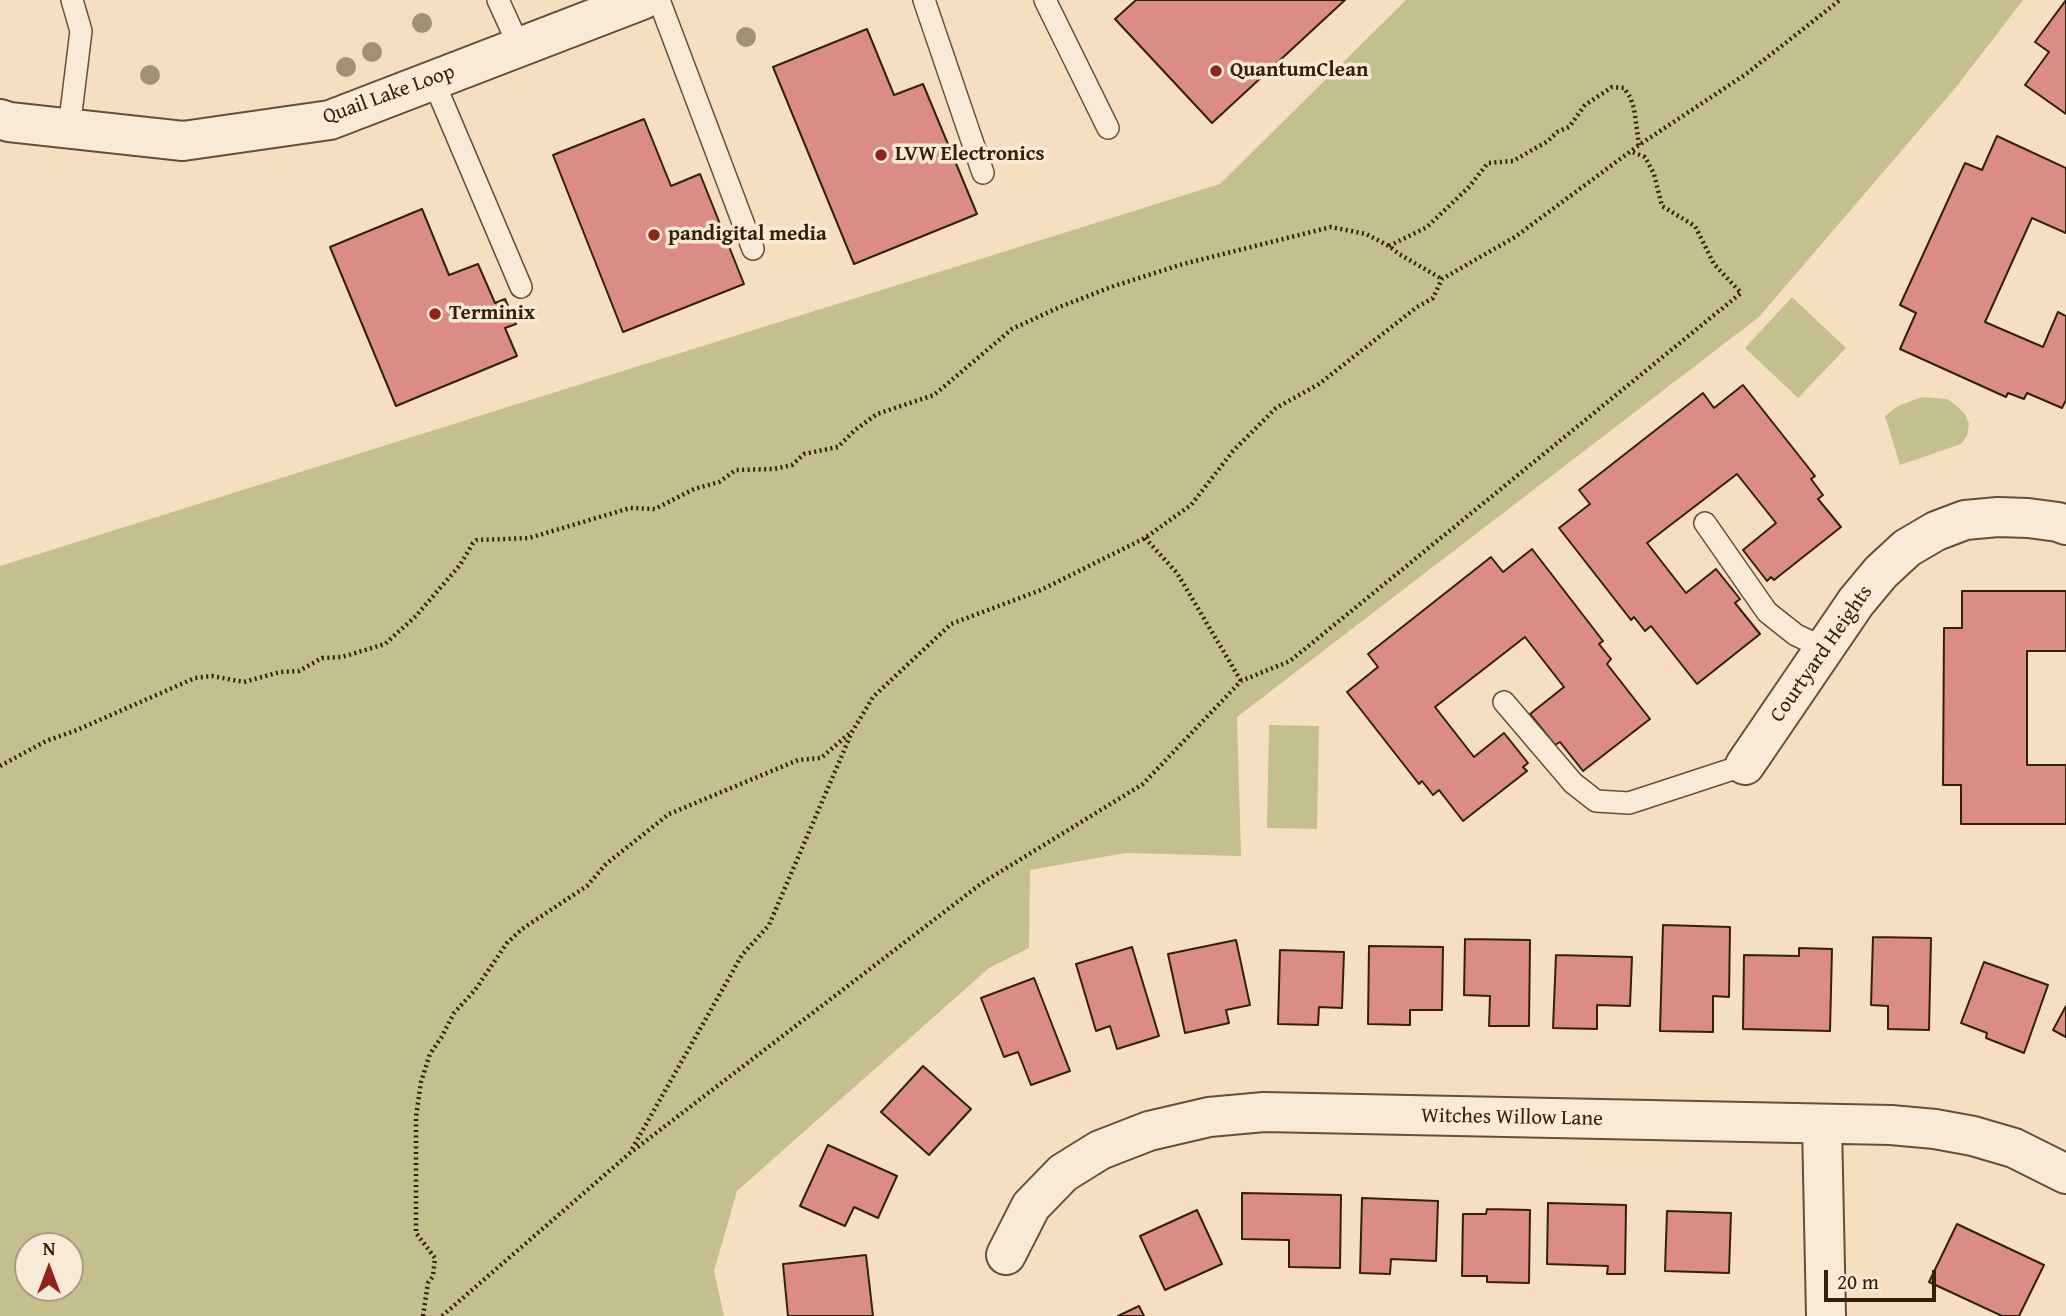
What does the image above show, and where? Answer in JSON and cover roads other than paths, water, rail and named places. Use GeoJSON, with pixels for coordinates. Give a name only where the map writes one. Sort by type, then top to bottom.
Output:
{"type":"FeatureCollection","features":[{"type":"Feature","properties":{"kind":"street","name":"Quail Lake Loop"},"geometry":{"type":"LineString","coordinates":[[0,119],[183,141],[330,120],[642,0]]}},
{"type":"Feature","properties":{"kind":"street","name":"Courtyard Heights"},"geometry":{"type":"LineString","coordinates":[[1745,765],[1856,602],[1881,572],[1907,548],[1936,531],[1965,520],[1998,517],[2063,518]]}},
{"type":"Feature","properties":{"kind":"street","name":"Witches Willow Lane"},"geometry":{"type":"LineString","coordinates":[[1006,1255],[1031,1206],[1063,1173],[1100,1150],[1149,1131],[1209,1117],[1264,1112],[1891,1125],[1961,1133],[2014,1148],[2066,1174]]}},
{"type":"Feature","properties":{"kind":"street"},"geometry":{"type":"LineString","coordinates":[[1822,1125],[1826,1316]]}},
{"type":"Feature","properties":{"kind":"lane"},"geometry":{"type":"LineString","coordinates":[[69,129],[81,31],[72,0]]}},
{"type":"Feature","properties":{"kind":"lane"},"geometry":{"type":"LineString","coordinates":[[498,0],[519,46]]}},
{"type":"Feature","properties":{"kind":"lane"},"geometry":{"type":"LineString","coordinates":[[659,0],[753,249]]}},
{"type":"Feature","properties":{"kind":"lane"},"geometry":{"type":"LineString","coordinates":[[924,0],[983,173]]}},
{"type":"Feature","properties":{"kind":"lane"},"geometry":{"type":"LineString","coordinates":[[1045,0],[1108,128]]}},
{"type":"Feature","properties":{"kind":"lane"},"geometry":{"type":"LineString","coordinates":[[433,80],[521,287]]}},
{"type":"Feature","properties":{"kind":"lane"},"geometry":{"type":"LineString","coordinates":[[1704,523],[1767,612],[1796,635],[1824,648]]}},
{"type":"Feature","properties":{"kind":"lane"},"geometry":{"type":"LineString","coordinates":[[1504,702],[1573,783],[1596,801],[1629,803],[1745,765]]}},
{"type":"Feature","properties":{"kind":"place","name":"QuantumClean"},"geometry":{"type":"Point","coordinates":[1216,71]}},
{"type":"Feature","properties":{"kind":"place","name":"LVW Electronics"},"geometry":{"type":"Point","coordinates":[881,155]}},
{"type":"Feature","properties":{"kind":"place","name":"pandigital media"},"geometry":{"type":"Point","coordinates":[654,235]}},
{"type":"Feature","properties":{"kind":"place","name":"Terminix"},"geometry":{"type":"Point","coordinates":[435,314]}}]}
